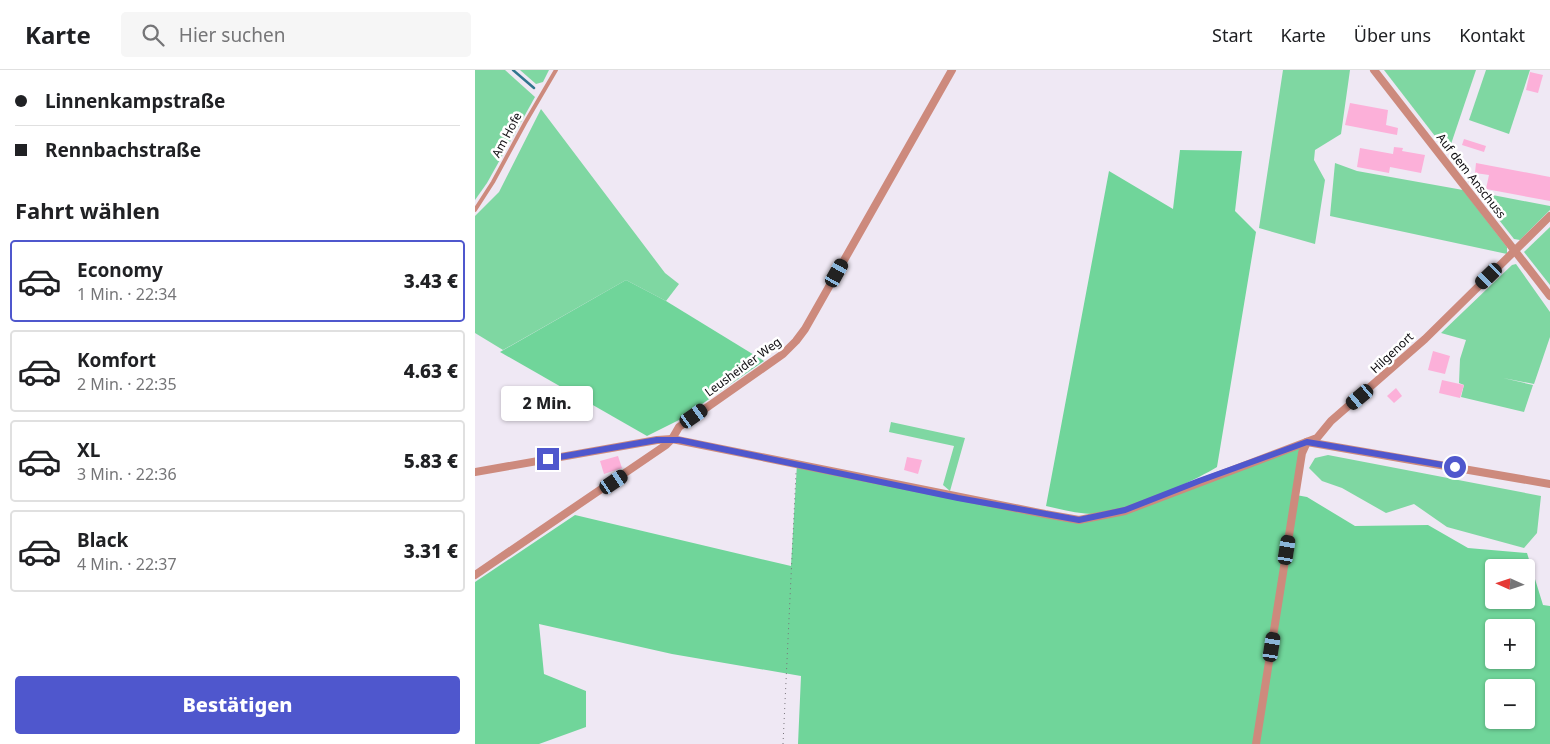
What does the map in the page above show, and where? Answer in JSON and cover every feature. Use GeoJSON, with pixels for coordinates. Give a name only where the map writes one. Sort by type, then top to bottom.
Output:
{"type":"FeatureCollection","features":[{"type":"Feature","properties":{"kind":"street","name":"Leusheider Weg"},"geometry":{"type":"LineString","coordinates":[[475,575],[629,471],[672,439],[679,427],[783,354],[796,341],[810,321],[951,70]]}},
{"type":"Feature","properties":{"kind":"street","name":"Auf dem Anschuss"},"geometry":{"type":"LineString","coordinates":[[1375,70],[1550,296]]}},
{"type":"Feature","properties":{"kind":"street","name":"Hilgenort"},"geometry":{"type":"LineString","coordinates":[[475,472],[672,439],[958,498],[1079,520],[1125,510],[1317,438],[1331,421],[1386,375],[1550,216]]}},
{"type":"Feature","properties":{"kind":"street"},"geometry":{"type":"LineString","coordinates":[[1257,744],[1301,462],[1307,442],[1550,484]]}},
{"type":"Feature","properties":{"kind":"lane","name":"Am Hofe"},"geometry":{"type":"LineString","coordinates":[[475,210],[493,182],[556,70]]}},
{"type":"Feature","properties":{"kind":"path"},"geometry":{"type":"LineString","coordinates":[[783,744],[797,464]]}},
{"type":"Feature","properties":{"kind":"green space"},"geometry":{"type":"Polygon","coordinates":[[[475,70],[505,70],[535,97],[487,183],[475,200],[475,70]]]}},
{"type":"Feature","properties":{"kind":"green space"},"geometry":{"type":"Polygon","coordinates":[[[520,70],[549,70],[543,82],[536,84],[520,70]]]}},
{"type":"Feature","properties":{"kind":"green space"},"geometry":{"type":"Polygon","coordinates":[[[1283,70],[1350,70],[1341,134],[1315,150],[1314,160],[1325,180],[1315,244],[1259,228],[1283,70]]]}},
{"type":"Feature","properties":{"kind":"green space"},"geometry":{"type":"Polygon","coordinates":[[[1384,70],[1476,70],[1448,153],[1384,70]]]}},
{"type":"Feature","properties":{"kind":"green space"},"geometry":{"type":"Polygon","coordinates":[[[1486,70],[1530,70],[1509,134],[1469,120],[1486,70]]]}},
{"type":"Feature","properties":{"kind":"green space"},"geometry":{"type":"Polygon","coordinates":[[[541,109],[665,273],[679,284],[666,301],[626,280],[503,350],[475,333],[475,216],[499,192],[541,109]]]}},
{"type":"Feature","properties":{"kind":"green space"},"geometry":{"type":"Polygon","coordinates":[[[1180,150],[1242,151],[1235,211],[1256,232],[1217,467],[1160,495],[1112,512],[1087,514],[1046,506],[1109,171],[1173,209],[1180,150]]]}},
{"type":"Feature","properties":{"kind":"green space"},"geometry":{"type":"Polygon","coordinates":[[[1335,163],[1357,171],[1463,190],[1507,247],[1507,254],[1330,216],[1335,163]]]}},
{"type":"Feature","properties":{"kind":"green space"},"geometry":{"type":"Polygon","coordinates":[[[1477,192],[1550,206],[1550,210],[1520,240],[1514,239],[1477,192]]]}},
{"type":"Feature","properties":{"kind":"green space"},"geometry":{"type":"Polygon","coordinates":[[[1550,227],[1550,285],[1524,252],[1550,227]]]}},
{"type":"Feature","properties":{"kind":"green space"},"geometry":{"type":"Polygon","coordinates":[[[1516,264],[1550,312],[1550,337],[1534,384],[1503,378],[1533,385],[1524,412],[1461,397],[1464,385],[1459,383],[1460,359],[1466,340],[1441,333],[1512,265],[1516,264]]]}},
{"type":"Feature","properties":{"kind":"green space"},"geometry":{"type":"Polygon","coordinates":[[[626,280],[666,301],[764,361],[679,420],[647,436],[500,352],[626,280]]]}},
{"type":"Feature","properties":{"kind":"green space"},"geometry":{"type":"Polygon","coordinates":[[[891,422],[965,438],[950,491],[943,485],[954,446],[889,432],[891,422]]]}},
{"type":"Feature","properties":{"kind":"green space"},"geometry":{"type":"Polygon","coordinates":[[[1307,442],[1296,495],[1307,497],[1355,526],[1428,525],[1468,548],[1527,553],[1529,559],[1485,559],[1485,609],[1535,609],[1535,579],[1543,605],[1550,606],[1550,744],[798,744],[801,676],[672,654],[539,624],[544,674],[586,691],[586,727],[539,744],[475,744],[475,582],[575,515],[791,566],[797,464],[1079,520],[1101,517],[1307,442]]]}},
{"type":"Feature","properties":{"kind":"green space"},"geometry":{"type":"Polygon","coordinates":[[[1328,455],[1541,496],[1537,533],[1524,548],[1447,527],[1414,504],[1386,513],[1342,488],[1322,481],[1309,468],[1315,458],[1328,455]]]}},
{"type":"Feature","properties":{"kind":"building"},"geometry":{"type":"Polygon","coordinates":[[[1530,72],[1543,75],[1538,93],[1526,90],[1530,72]]]}},
{"type":"Feature","properties":{"kind":"building"},"geometry":{"type":"Polygon","coordinates":[[[1350,103],[1388,110],[1386,125],[1398,128],[1397,135],[1345,125],[1350,103]]]}},
{"type":"Feature","properties":{"kind":"building"},"geometry":{"type":"Polygon","coordinates":[[[1464,139],[1486,146],[1484,152],[1462,145],[1464,139]]]}},
{"type":"Feature","properties":{"kind":"building"},"geometry":{"type":"Polygon","coordinates":[[[1394,147],[1403,148],[1402,151],[1425,155],[1421,173],[1390,167],[1389,173],[1357,167],[1360,148],[1393,154],[1394,147]]]}},
{"type":"Feature","properties":{"kind":"building"},"geometry":{"type":"Polygon","coordinates":[[[1476,163],[1550,177],[1550,201],[1486,189],[1489,175],[1475,173],[1476,163]]]}},
{"type":"Feature","properties":{"kind":"building"},"geometry":{"type":"Polygon","coordinates":[[[1433,351],[1450,356],[1445,374],[1428,370],[1433,351]]]}},
{"type":"Feature","properties":{"kind":"building"},"geometry":{"type":"Polygon","coordinates":[[[1442,380],[1464,385],[1460,398],[1439,393],[1442,380]]]}},
{"type":"Feature","properties":{"kind":"building"},"geometry":{"type":"Polygon","coordinates":[[[1396,388],[1402,396],[1394,403],[1387,396],[1396,388]]]}},
{"type":"Feature","properties":{"kind":"building"},"geometry":{"type":"Polygon","coordinates":[[[618,456],[622,468],[604,474],[600,461],[618,456]]]}},
{"type":"Feature","properties":{"kind":"building"},"geometry":{"type":"Polygon","coordinates":[[[907,457],[922,460],[918,474],[904,470],[907,457]]]}},
{"type":"Feature","properties":{"kind":"waterway"},"geometry":{"type":"LineString","coordinates":[[513,70],[534,88]]}},
{"type":"Feature","properties":{"kind":"route"},"geometry":{"type":"LineString","coordinates":[[548,459],[672,439],[958,498],[1079,520],[1101,517],[1125,510],[1307,442],[1455,467]]}}]}
